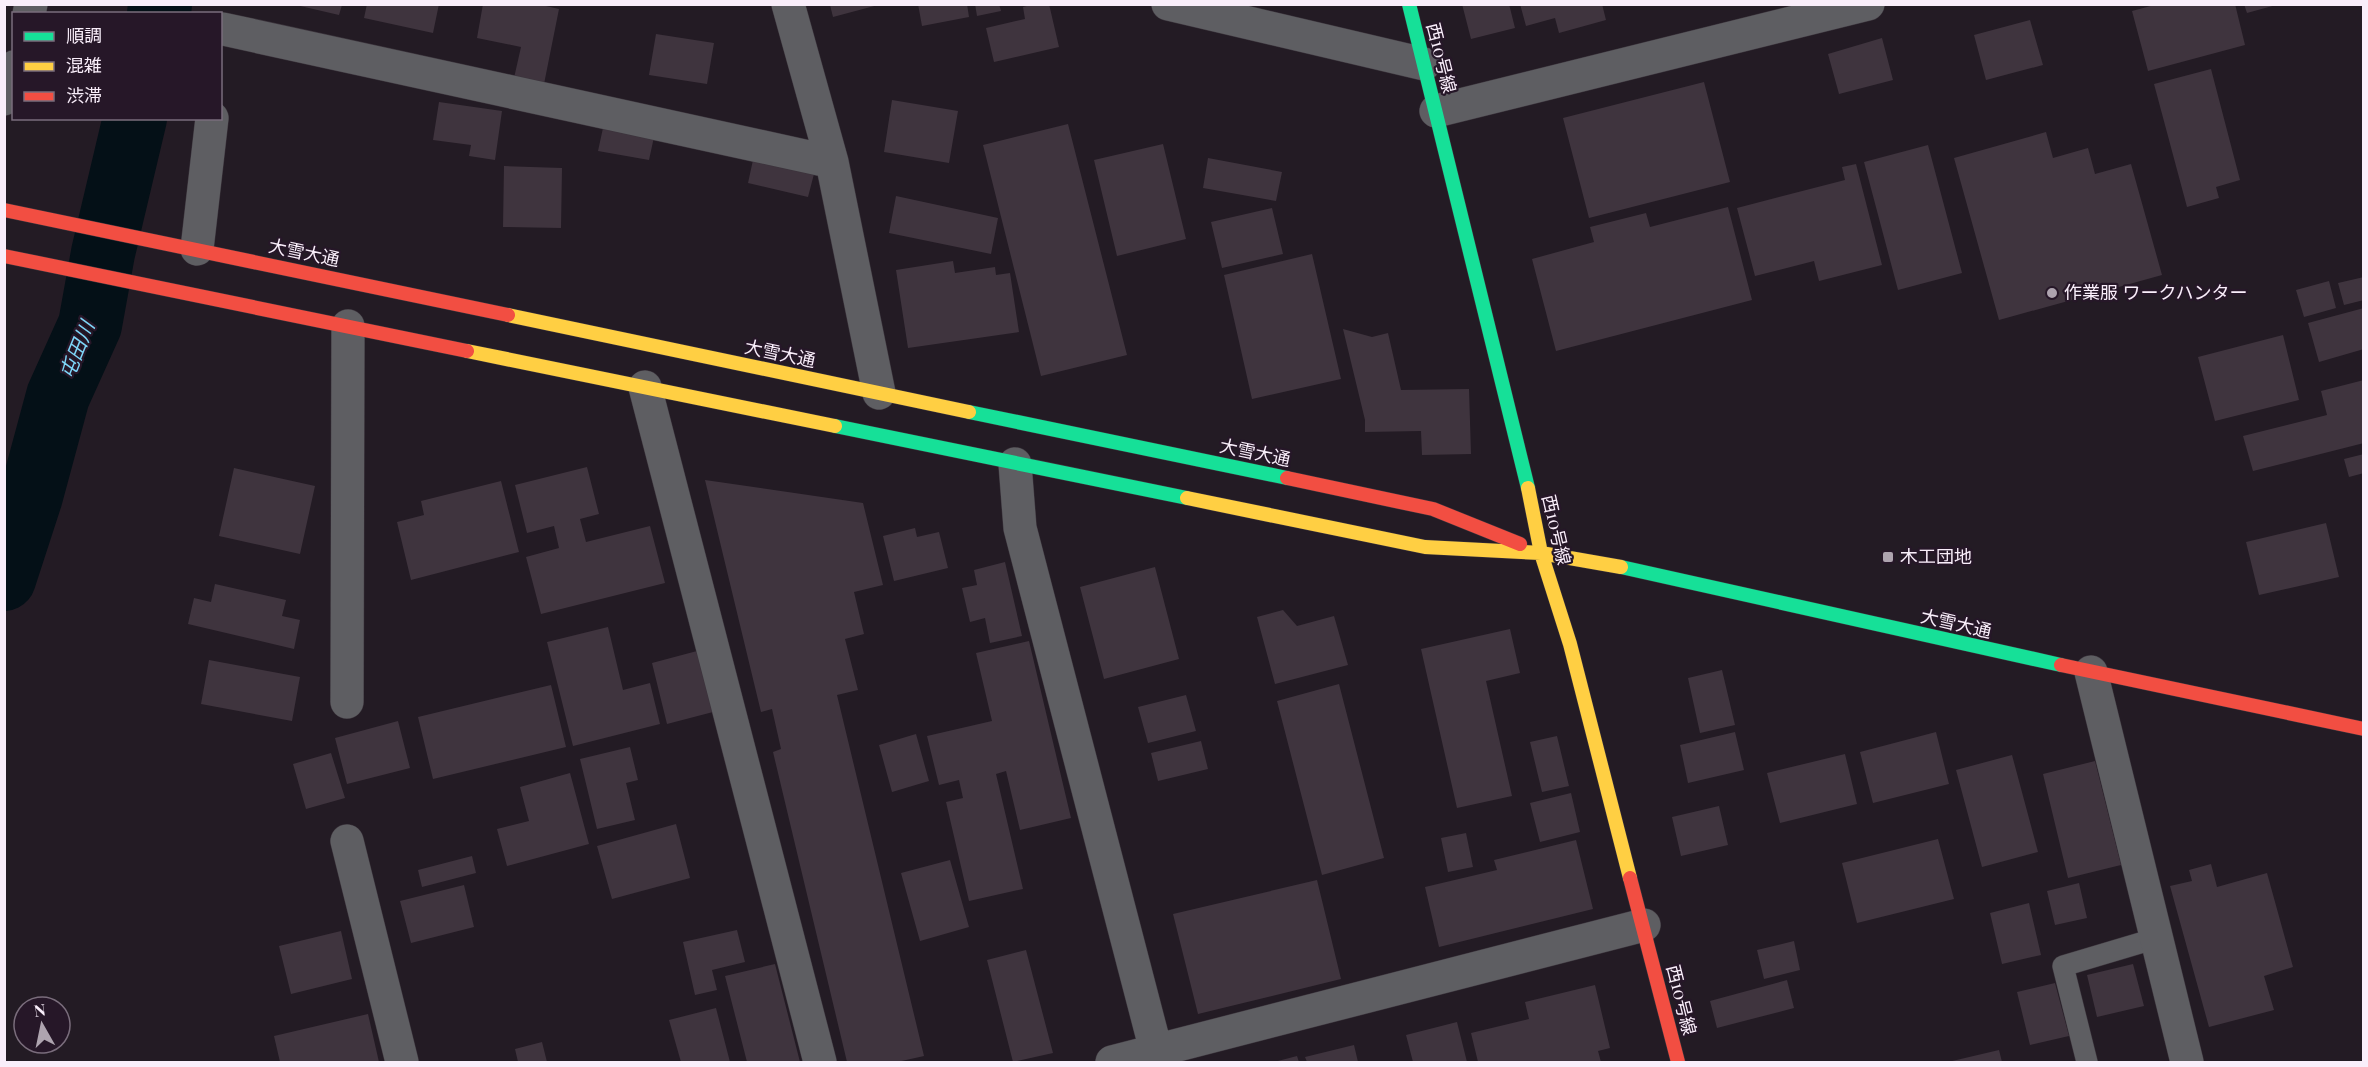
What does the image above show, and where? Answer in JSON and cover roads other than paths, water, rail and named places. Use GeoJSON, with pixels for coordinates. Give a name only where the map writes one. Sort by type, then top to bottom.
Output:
{"type":"FeatureCollection","features":[{"type":"Feature","properties":{"kind":"main road","name":"西10号線"},"geometry":{"type":"LineString","coordinates":[[1409,4],[1522,458],[1541,552],[1569,644],[1678,1062]]}},
{"type":"Feature","properties":{"kind":"main road","name":"大雪大通"},"geometry":{"type":"LineString","coordinates":[[6,211],[1433,508],[1541,552]]}},
{"type":"Feature","properties":{"kind":"main road","name":"大雪大通"},"geometry":{"type":"LineString","coordinates":[[4,256],[1425,548],[1541,552],[1631,569],[2091,672],[2364,729]]}},
{"type":"Feature","properties":{"kind":"street"},"geometry":{"type":"LineString","coordinates":[[788,4],[832,162],[879,393]]}},
{"type":"Feature","properties":{"kind":"street"},"geometry":{"type":"LineString","coordinates":[[1168,4],[1424,64]]}},
{"type":"Feature","properties":{"kind":"street"},"geometry":{"type":"LineString","coordinates":[[1436,111],[1868,4]]}},
{"type":"Feature","properties":{"kind":"street"},"geometry":{"type":"LineString","coordinates":[[224,28],[832,162]]}},
{"type":"Feature","properties":{"kind":"street"},"geometry":{"type":"LineString","coordinates":[[4,99],[12,73]]}},
{"type":"Feature","properties":{"kind":"street"},"geometry":{"type":"LineString","coordinates":[[182,246],[212,120]]}},
{"type":"Feature","properties":{"kind":"street"},"geometry":{"type":"LineString","coordinates":[[347,702],[348,326]]}},
{"type":"Feature","properties":{"kind":"street"},"geometry":{"type":"LineString","coordinates":[[645,387],[820,1062]]}},
{"type":"Feature","properties":{"kind":"street"},"geometry":{"type":"LineString","coordinates":[[1015,464],[1020,528],[1157,1057]]}},
{"type":"Feature","properties":{"kind":"street"},"geometry":{"type":"LineString","coordinates":[[2091,672],[2187,1062]]}},
{"type":"Feature","properties":{"kind":"street"},"geometry":{"type":"LineString","coordinates":[[347,841],[402,1062]]}},
{"type":"Feature","properties":{"kind":"street"},"geometry":{"type":"LineString","coordinates":[[1112,1062],[1157,1057],[1644,925]]}},
{"type":"Feature","properties":{"kind":"lane"},"geometry":{"type":"LineString","coordinates":[[2088,1062],[2063,966],[2157,938]]}},
{"type":"Feature","properties":{"kind":"waterway","name":"屯田川"},"geometry":{"type":"LineString","coordinates":[[159,12],[160,4]]}},
{"type":"Feature","properties":{"kind":"waterway","name":"屯田川"},"geometry":{"type":"LineString","coordinates":[[4,579],[31,496],[58,396],[90,325],[103,253],[135,120]]}},
{"type":"Feature","properties":{"kind":"place","name":"作業服 ワークハンター"},"geometry":{"type":"Point","coordinates":[2052,293]}},
{"type":"Feature","properties":{"kind":"place","name":"木工団地"},"geometry":{"type":"Point","coordinates":[1888,557]}}]}
